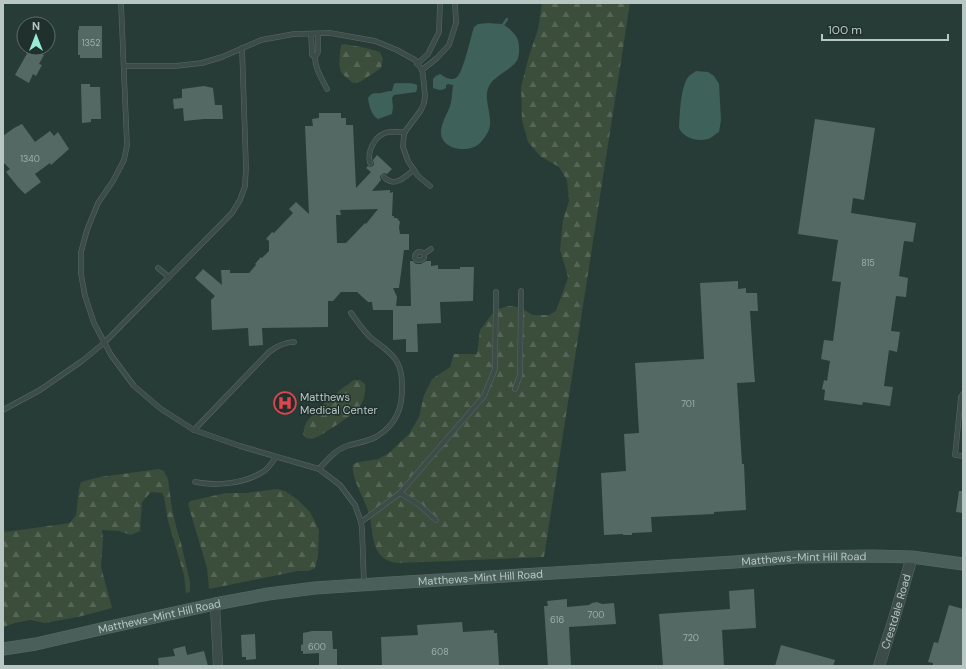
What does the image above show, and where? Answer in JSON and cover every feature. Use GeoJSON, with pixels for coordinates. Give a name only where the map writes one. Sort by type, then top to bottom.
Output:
{"type":"FeatureCollection","features":[{"type":"Feature","properties":{"kind":"main road","name":"Matthews-Mint Hill Road"},"geometry":{"type":"LineString","coordinates":[[3,649],[36,644],[215,604],[268,594],[315,588],[796,557],[912,557],[963,564]]}},
{"type":"Feature","properties":{"kind":"street","name":"Crestdale Road"},"geometry":{"type":"LineString","coordinates":[[879,666],[912,557]]}},
{"type":"Feature","properties":{"kind":"street"},"geometry":{"type":"LineString","coordinates":[[215,604],[218,666]]}},
{"type":"Feature","properties":{"kind":"lane"},"geometry":{"type":"LineString","coordinates":[[121,3],[127,145],[124,160],[113,182],[98,203],[87,230],[81,252],[81,274],[85,296],[94,323],[111,355],[134,386],[161,409],[194,430],[240,446],[319,469],[340,485],[355,505],[361,522],[364,585]]}},
{"type":"Feature","properties":{"kind":"lane"},"geometry":{"type":"LineString","coordinates":[[417,64],[428,54],[440,32],[440,3]]}},
{"type":"Feature","properties":{"kind":"lane"},"geometry":{"type":"LineString","coordinates":[[422,70],[437,58],[449,45],[456,23],[455,3]]}},
{"type":"Feature","properties":{"kind":"lane"},"geometry":{"type":"LineString","coordinates":[[124,66],[175,66],[202,63],[222,57],[261,40],[294,34],[330,34],[375,41],[397,50],[415,60],[422,70],[425,89],[424,103],[421,110],[405,132],[403,147],[408,161],[418,176],[430,186]]}},
{"type":"Feature","properties":{"kind":"lane"},"geometry":{"type":"LineString","coordinates":[[311,34],[312,55],[315,57]]}},
{"type":"Feature","properties":{"kind":"lane"},"geometry":{"type":"LineString","coordinates":[[318,34],[318,52],[315,57],[315,64],[317,71],[328,89]]}},
{"type":"Feature","properties":{"kind":"lane"},"geometry":{"type":"LineString","coordinates":[[3,410],[40,390],[82,361],[104,342],[232,213],[240,200],[245,186],[246,166],[242,48]]}},
{"type":"Feature","properties":{"kind":"lane"},"geometry":{"type":"LineString","coordinates":[[370,163],[369,154],[372,145],[378,137],[387,132],[405,132]]}},
{"type":"Feature","properties":{"kind":"lane"},"geometry":{"type":"LineString","coordinates":[[384,177],[389,181],[394,182],[398,181],[414,170]]}},
{"type":"Feature","properties":{"kind":"lane"},"geometry":{"type":"LineString","coordinates":[[424,254],[431,249]]}},
{"type":"Feature","properties":{"kind":"lane"},"geometry":{"type":"LineString","coordinates":[[158,268],[169,277]]}},
{"type":"Feature","properties":{"kind":"lane"},"geometry":{"type":"LineString","coordinates":[[515,389],[520,374],[521,291]]}},
{"type":"Feature","properties":{"kind":"lane"},"geometry":{"type":"LineString","coordinates":[[361,522],[400,493],[484,396],[495,369],[496,292]]}},
{"type":"Feature","properties":{"kind":"lane"},"geometry":{"type":"LineString","coordinates":[[319,469],[339,450],[346,446],[368,440],[385,430],[396,417],[402,403],[402,377],[397,362],[387,350],[369,336],[351,313]]}},
{"type":"Feature","properties":{"kind":"lane"},"geometry":{"type":"LineString","coordinates":[[194,430],[269,352],[279,345],[294,342]]}},
{"type":"Feature","properties":{"kind":"lane"},"geometry":{"type":"LineString","coordinates":[[963,394],[960,397],[955,455],[963,456]]}},
{"type":"Feature","properties":{"kind":"lane"},"geometry":{"type":"LineString","coordinates":[[195,482],[231,484],[246,480],[265,471],[276,457]]}},
{"type":"Feature","properties":{"kind":"lane"},"geometry":{"type":"LineString","coordinates":[[400,493],[418,504],[436,520]]}},
{"type":"Feature","properties":{"kind":"green space"},"geometry":{"type":"Polygon","coordinates":[[[542,3],[630,3],[544,557],[392,562],[385,559],[376,549],[369,514],[356,482],[353,464],[378,459],[389,453],[409,434],[419,417],[424,395],[432,379],[450,367],[454,354],[477,354],[480,330],[495,310],[508,306],[519,307],[533,315],[549,315],[556,311],[568,278],[560,250],[563,220],[569,201],[567,180],[559,167],[540,156],[528,142],[522,120],[521,87],[538,29],[542,3]]]}},
{"type":"Feature","properties":{"kind":"green space"},"geometry":{"type":"Polygon","coordinates":[[[344,44],[380,52],[383,59],[381,68],[360,82],[353,83],[341,72],[340,69],[341,45],[344,44]]]}},
{"type":"Feature","properties":{"kind":"green space"},"geometry":{"type":"Polygon","coordinates":[[[354,380],[360,380],[365,384],[364,396],[359,408],[344,420],[316,438],[306,438],[303,434],[305,425],[309,419],[327,401],[354,380]]]}},
{"type":"Feature","properties":{"kind":"green space"},"geometry":{"type":"Polygon","coordinates":[[[159,469],[164,471],[168,479],[172,509],[190,582],[190,592],[186,593],[184,575],[168,521],[164,497],[162,493],[151,492],[142,502],[140,531],[131,535],[119,531],[102,530],[103,539],[101,567],[112,608],[78,617],[45,623],[30,620],[3,627],[3,527],[5,532],[70,523],[76,515],[81,482],[100,477],[159,469]]]}},
{"type":"Feature","properties":{"kind":"green space"},"geometry":{"type":"Polygon","coordinates":[[[277,489],[285,491],[298,500],[310,512],[319,530],[318,556],[315,568],[309,571],[298,571],[209,589],[207,568],[188,504],[190,501],[226,493],[245,493],[277,489]]]}},
{"type":"Feature","properties":{"kind":"shaded area"},"geometry":{"type":"Polygon","coordinates":[[[489,23],[504,25],[513,33],[519,44],[518,57],[513,65],[491,82],[487,91],[490,121],[488,132],[476,146],[458,149],[444,142],[441,132],[443,122],[451,104],[453,85],[448,84],[446,85],[446,88],[441,90],[433,88],[433,79],[440,74],[450,79],[457,77],[464,62],[474,27],[478,24],[489,23]]]}},
{"type":"Feature","properties":{"kind":"shaded area"},"geometry":{"type":"Polygon","coordinates":[[[696,71],[708,72],[714,76],[719,84],[721,120],[719,132],[704,140],[687,137],[679,128],[681,101],[684,87],[689,76],[696,71]]]}},
{"type":"Feature","properties":{"kind":"shaded area"},"geometry":{"type":"Polygon","coordinates":[[[394,84],[415,84],[417,85],[416,92],[394,95],[392,98],[392,114],[378,119],[372,112],[368,98],[372,94],[392,91],[394,84]]]}},
{"type":"Feature","properties":{"kind":"building"},"geometry":{"type":"Polygon","coordinates":[[[79,26],[102,26],[102,58],[80,58],[80,55],[78,55],[79,26]]]}},
{"type":"Feature","properties":{"kind":"building"},"geometry":{"type":"Polygon","coordinates":[[[26,56],[43,56],[39,64],[42,65],[36,76],[33,74],[29,83],[15,75],[26,56]]]}},
{"type":"Feature","properties":{"kind":"building"},"geometry":{"type":"Polygon","coordinates":[[[81,84],[90,84],[90,87],[100,87],[101,119],[91,119],[91,122],[82,123],[81,84]]]}},
{"type":"Feature","properties":{"kind":"building"},"geometry":{"type":"Polygon","coordinates":[[[204,86],[213,88],[215,105],[222,105],[223,119],[184,121],[183,108],[174,109],[173,99],[182,98],[182,89],[204,86]]]}},
{"type":"Feature","properties":{"kind":"building"},"geometry":{"type":"Polygon","coordinates":[[[319,113],[341,113],[341,118],[346,118],[346,125],[353,125],[356,188],[371,172],[366,168],[368,166],[373,166],[373,160],[377,155],[392,169],[387,174],[384,173],[381,175],[381,180],[372,191],[390,190],[390,193],[393,192],[392,216],[397,218],[400,222],[400,234],[409,234],[409,250],[404,250],[399,288],[393,288],[397,297],[396,306],[411,306],[410,261],[413,261],[416,264],[421,264],[426,261],[431,261],[431,266],[438,265],[438,269],[460,269],[460,267],[474,267],[473,301],[440,302],[441,323],[417,324],[418,352],[406,352],[406,339],[393,340],[393,310],[373,310],[372,302],[368,302],[357,292],[341,292],[333,301],[328,301],[328,327],[262,328],[263,345],[249,346],[248,328],[212,330],[211,300],[215,296],[195,278],[203,269],[222,285],[221,270],[230,270],[230,273],[249,273],[261,257],[262,258],[269,251],[269,241],[266,239],[272,232],[274,233],[293,213],[289,209],[296,202],[309,214],[305,126],[313,126],[312,119],[319,118],[319,113]],[[378,209],[340,210],[341,215],[336,215],[337,243],[346,243],[365,223],[366,224],[378,209]]]}},
{"type":"Feature","properties":{"kind":"building"},"geometry":{"type":"Polygon","coordinates":[[[815,119],[875,128],[864,200],[853,198],[851,213],[916,223],[913,242],[904,241],[899,276],[908,278],[906,297],[896,296],[891,331],[900,332],[897,352],[889,350],[884,386],[893,387],[890,406],[863,402],[862,405],[824,400],[825,390],[822,389],[824,380],[827,381],[830,361],[821,359],[824,340],[833,341],[841,282],[832,281],[838,240],[798,234],[815,119]]]}},
{"type":"Feature","properties":{"kind":"building"},"geometry":{"type":"Polygon","coordinates":[[[22,124],[35,142],[50,131],[54,136],[58,132],[69,149],[51,165],[50,163],[35,174],[41,182],[25,194],[6,172],[10,169],[3,162],[3,136],[22,124]]]}},
{"type":"Feature","properties":{"kind":"building"},"geometry":{"type":"Polygon","coordinates":[[[738,281],[738,289],[746,288],[746,293],[757,293],[758,311],[750,311],[755,382],[737,383],[742,464],[744,464],[746,510],[714,512],[714,514],[651,517],[652,532],[632,533],[632,535],[604,535],[601,473],[626,471],[624,434],[639,433],[635,363],[704,359],[700,283],[738,281]]]}},
{"type":"Feature","properties":{"kind":"building"},"geometry":{"type":"Polygon","coordinates":[[[959,491],[963,491],[963,513],[956,512],[959,491]]]}},
{"type":"Feature","properties":{"kind":"building"},"geometry":{"type":"Polygon","coordinates":[[[754,589],[756,628],[722,630],[724,666],[663,666],[659,614],[730,609],[729,591],[754,589]]]}},
{"type":"Feature","properties":{"kind":"building"},"geometry":{"type":"Polygon","coordinates":[[[567,599],[567,607],[589,605],[597,602],[602,604],[614,603],[616,624],[569,627],[571,666],[548,666],[544,606],[548,606],[547,601],[567,599]]]}},
{"type":"Feature","properties":{"kind":"building"},"geometry":{"type":"Polygon","coordinates":[[[949,605],[963,609],[963,666],[933,666],[933,663],[928,662],[934,642],[938,643],[949,605]]]}},
{"type":"Feature","properties":{"kind":"building"},"geometry":{"type":"Polygon","coordinates":[[[462,622],[463,632],[494,630],[494,633],[497,633],[499,665],[382,666],[381,637],[418,635],[417,625],[462,622]]]}},
{"type":"Feature","properties":{"kind":"building"},"geometry":{"type":"Polygon","coordinates":[[[312,631],[332,631],[333,649],[337,649],[337,666],[319,666],[319,653],[303,654],[303,651],[301,651],[301,645],[303,644],[303,633],[312,631]]]}},
{"type":"Feature","properties":{"kind":"building"},"geometry":{"type":"Polygon","coordinates":[[[255,634],[256,659],[246,660],[246,657],[242,657],[241,635],[255,634]]]}},
{"type":"Feature","properties":{"kind":"building"},"geometry":{"type":"Polygon","coordinates":[[[781,645],[835,660],[833,666],[775,666],[781,645]]]}},
{"type":"Feature","properties":{"kind":"building"},"geometry":{"type":"Polygon","coordinates":[[[185,646],[187,655],[204,651],[208,666],[159,666],[158,658],[175,656],[173,649],[185,646]]]}},
{"type":"Feature","properties":{"kind":"waterway"},"geometry":{"type":"LineString","coordinates":[[503,25],[507,19]]}},
{"type":"Feature","properties":{"kind":"place","name":"Matthews Medical Center"},"geometry":{"type":"Point","coordinates":[285,403]}}]}
